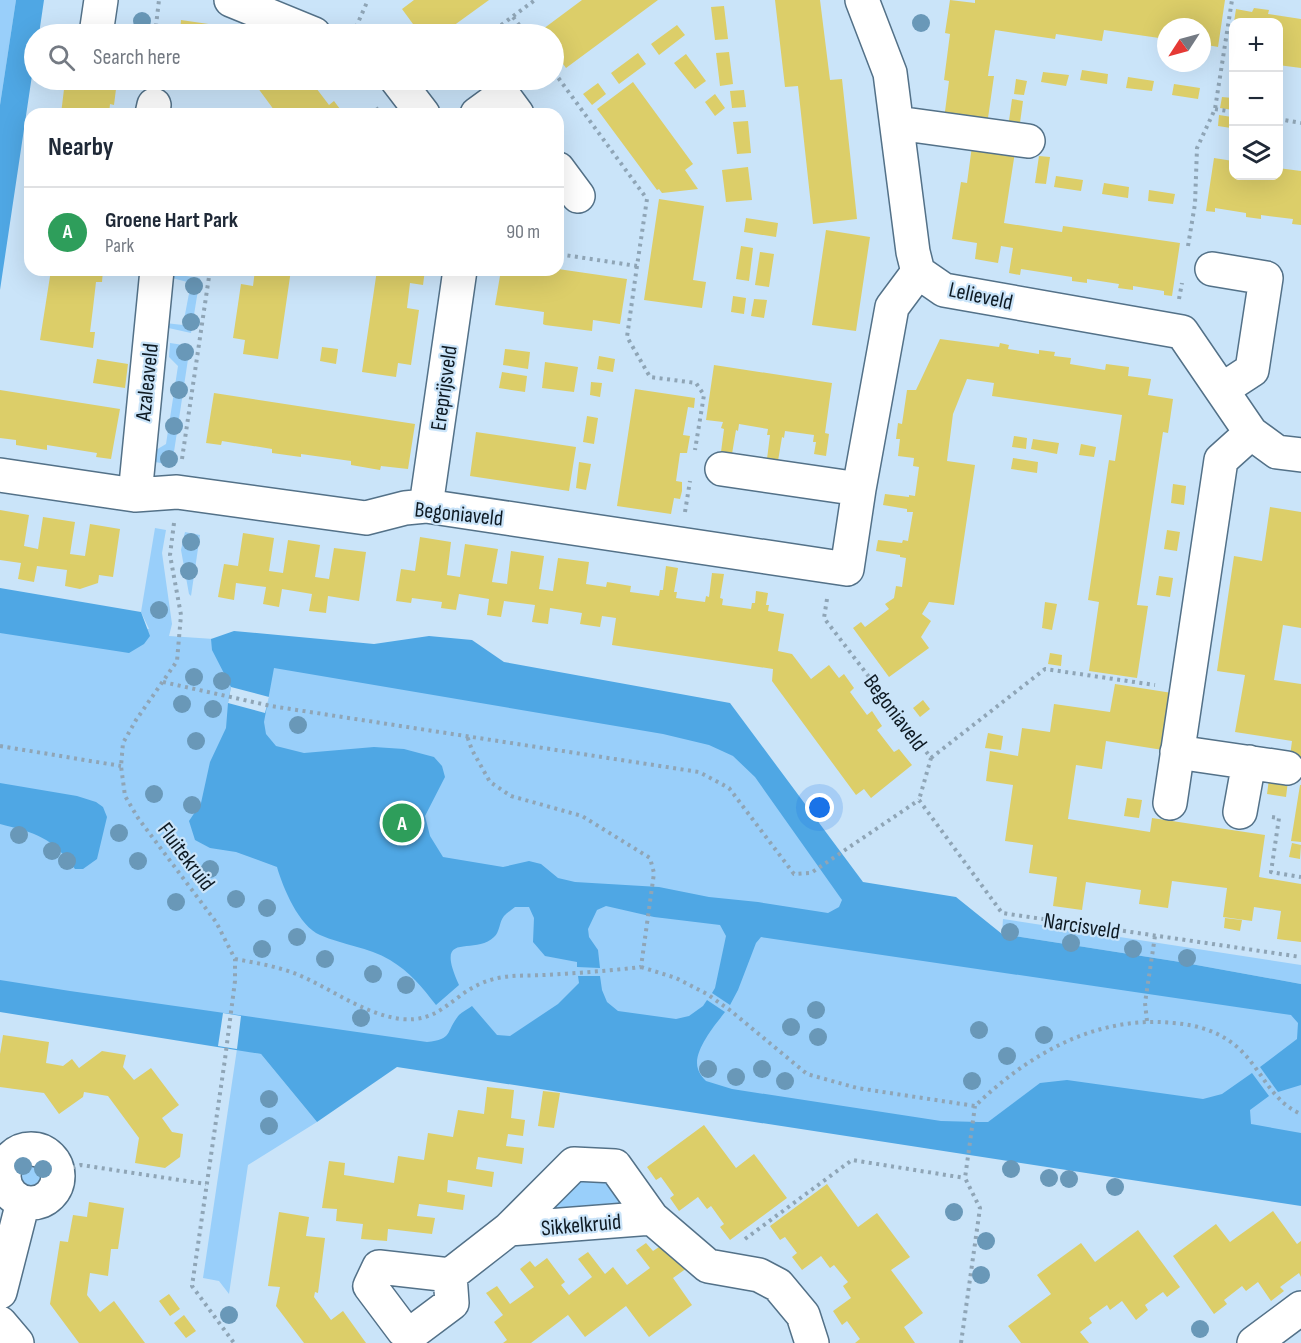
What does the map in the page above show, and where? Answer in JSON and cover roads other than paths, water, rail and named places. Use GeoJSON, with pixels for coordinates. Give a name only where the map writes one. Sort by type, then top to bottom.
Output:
{"type":"FeatureCollection","features":[{"type":"Feature","properties":{"kind":"street"},"geometry":{"type":"LineString","coordinates":[[97,24],[101,0]]}},
{"type":"Feature","properties":{"kind":"street"},"geometry":{"type":"LineString","coordinates":[[231,0],[290,24]]}},
{"type":"Feature","properties":{"kind":"street"},"geometry":{"type":"LineString","coordinates":[[707,472],[859,489],[892,307],[918,272],[913,252],[890,73],[862,0]]}},
{"type":"Feature","properties":{"kind":"street"},"geometry":{"type":"LineString","coordinates":[[405,90],[418,108]]}},
{"type":"Feature","properties":{"kind":"street"},"geometry":{"type":"LineString","coordinates":[[485,108],[503,95],[513,108]]}},
{"type":"Feature","properties":{"kind":"street"},"geometry":{"type":"LineString","coordinates":[[897,123],[1028,141]]}},
{"type":"Feature","properties":{"kind":"street"},"geometry":{"type":"LineString","coordinates":[[564,177],[578,196]]}},
{"type":"Feature","properties":{"kind":"street"},"geometry":{"type":"LineString","coordinates":[[1194,267],[1266,278],[1252,370],[1222,389],[1251,433],[1277,453],[1301,455]]}},
{"type":"Feature","properties":{"kind":"street","name":"Lelieveld"},"geometry":{"type":"LineString","coordinates":[[918,272],[944,290],[1182,332],[1222,389]]}},
{"type":"Feature","properties":{"kind":"street","name":"Azaleaveld"},"geometry":{"type":"LineString","coordinates":[[135,495],[156,276]]}},
{"type":"Feature","properties":{"kind":"street","name":"Ereprijsveld"},"geometry":{"type":"LineString","coordinates":[[426,506],[459,276]]}},
{"type":"Feature","properties":{"kind":"street"},"geometry":{"type":"LineString","coordinates":[[1170,802],[1221,460],[1251,433]]}},
{"type":"Feature","properties":{"kind":"street","name":"Begoniaveld"},"geometry":{"type":"LineString","coordinates":[[0,475],[135,495],[177,492],[366,518],[405,508],[426,506],[847,569],[859,489]]}},
{"type":"Feature","properties":{"kind":"street"},"geometry":{"type":"LineString","coordinates":[[1177,752],[1287,768]]}},
{"type":"Feature","properties":{"kind":"street"},"geometry":{"type":"LineString","coordinates":[[1240,812],[1249,762]]}},
{"type":"Feature","properties":{"kind":"street"},"geometry":{"type":"LineString","coordinates":[[32,1148],[41,1150],[50,1155],[56,1163],[58,1181],[49,1197],[41,1202],[23,1202],[8,1190],[4,1181],[4,1171],[14,1154],[32,1148]]}},
{"type":"Feature","properties":{"kind":"street","name":"Sikkelkruid"},"geometry":{"type":"LineString","coordinates":[[450,1275],[509,1229],[574,1164],[615,1166],[652,1218],[708,1266],[759,1275],[778,1285],[803,1315],[812,1343]]}},
{"type":"Feature","properties":{"kind":"street"},"geometry":{"type":"LineString","coordinates":[[0,1292],[23,1202]]}},
{"type":"Feature","properties":{"kind":"street","name":"Sikkelkruid"},"geometry":{"type":"LineString","coordinates":[[509,1229],[652,1218]]}},
{"type":"Feature","properties":{"kind":"street"},"geometry":{"type":"LineString","coordinates":[[1254,1343],[1301,1308]]}},
{"type":"Feature","properties":{"kind":"street"},"geometry":{"type":"LineString","coordinates":[[0,1323],[17,1343]]}},
{"type":"Feature","properties":{"kind":"place","name":"Groene Hart Park"},"geometry":{"type":"Point","coordinates":[402,823]}}]}
